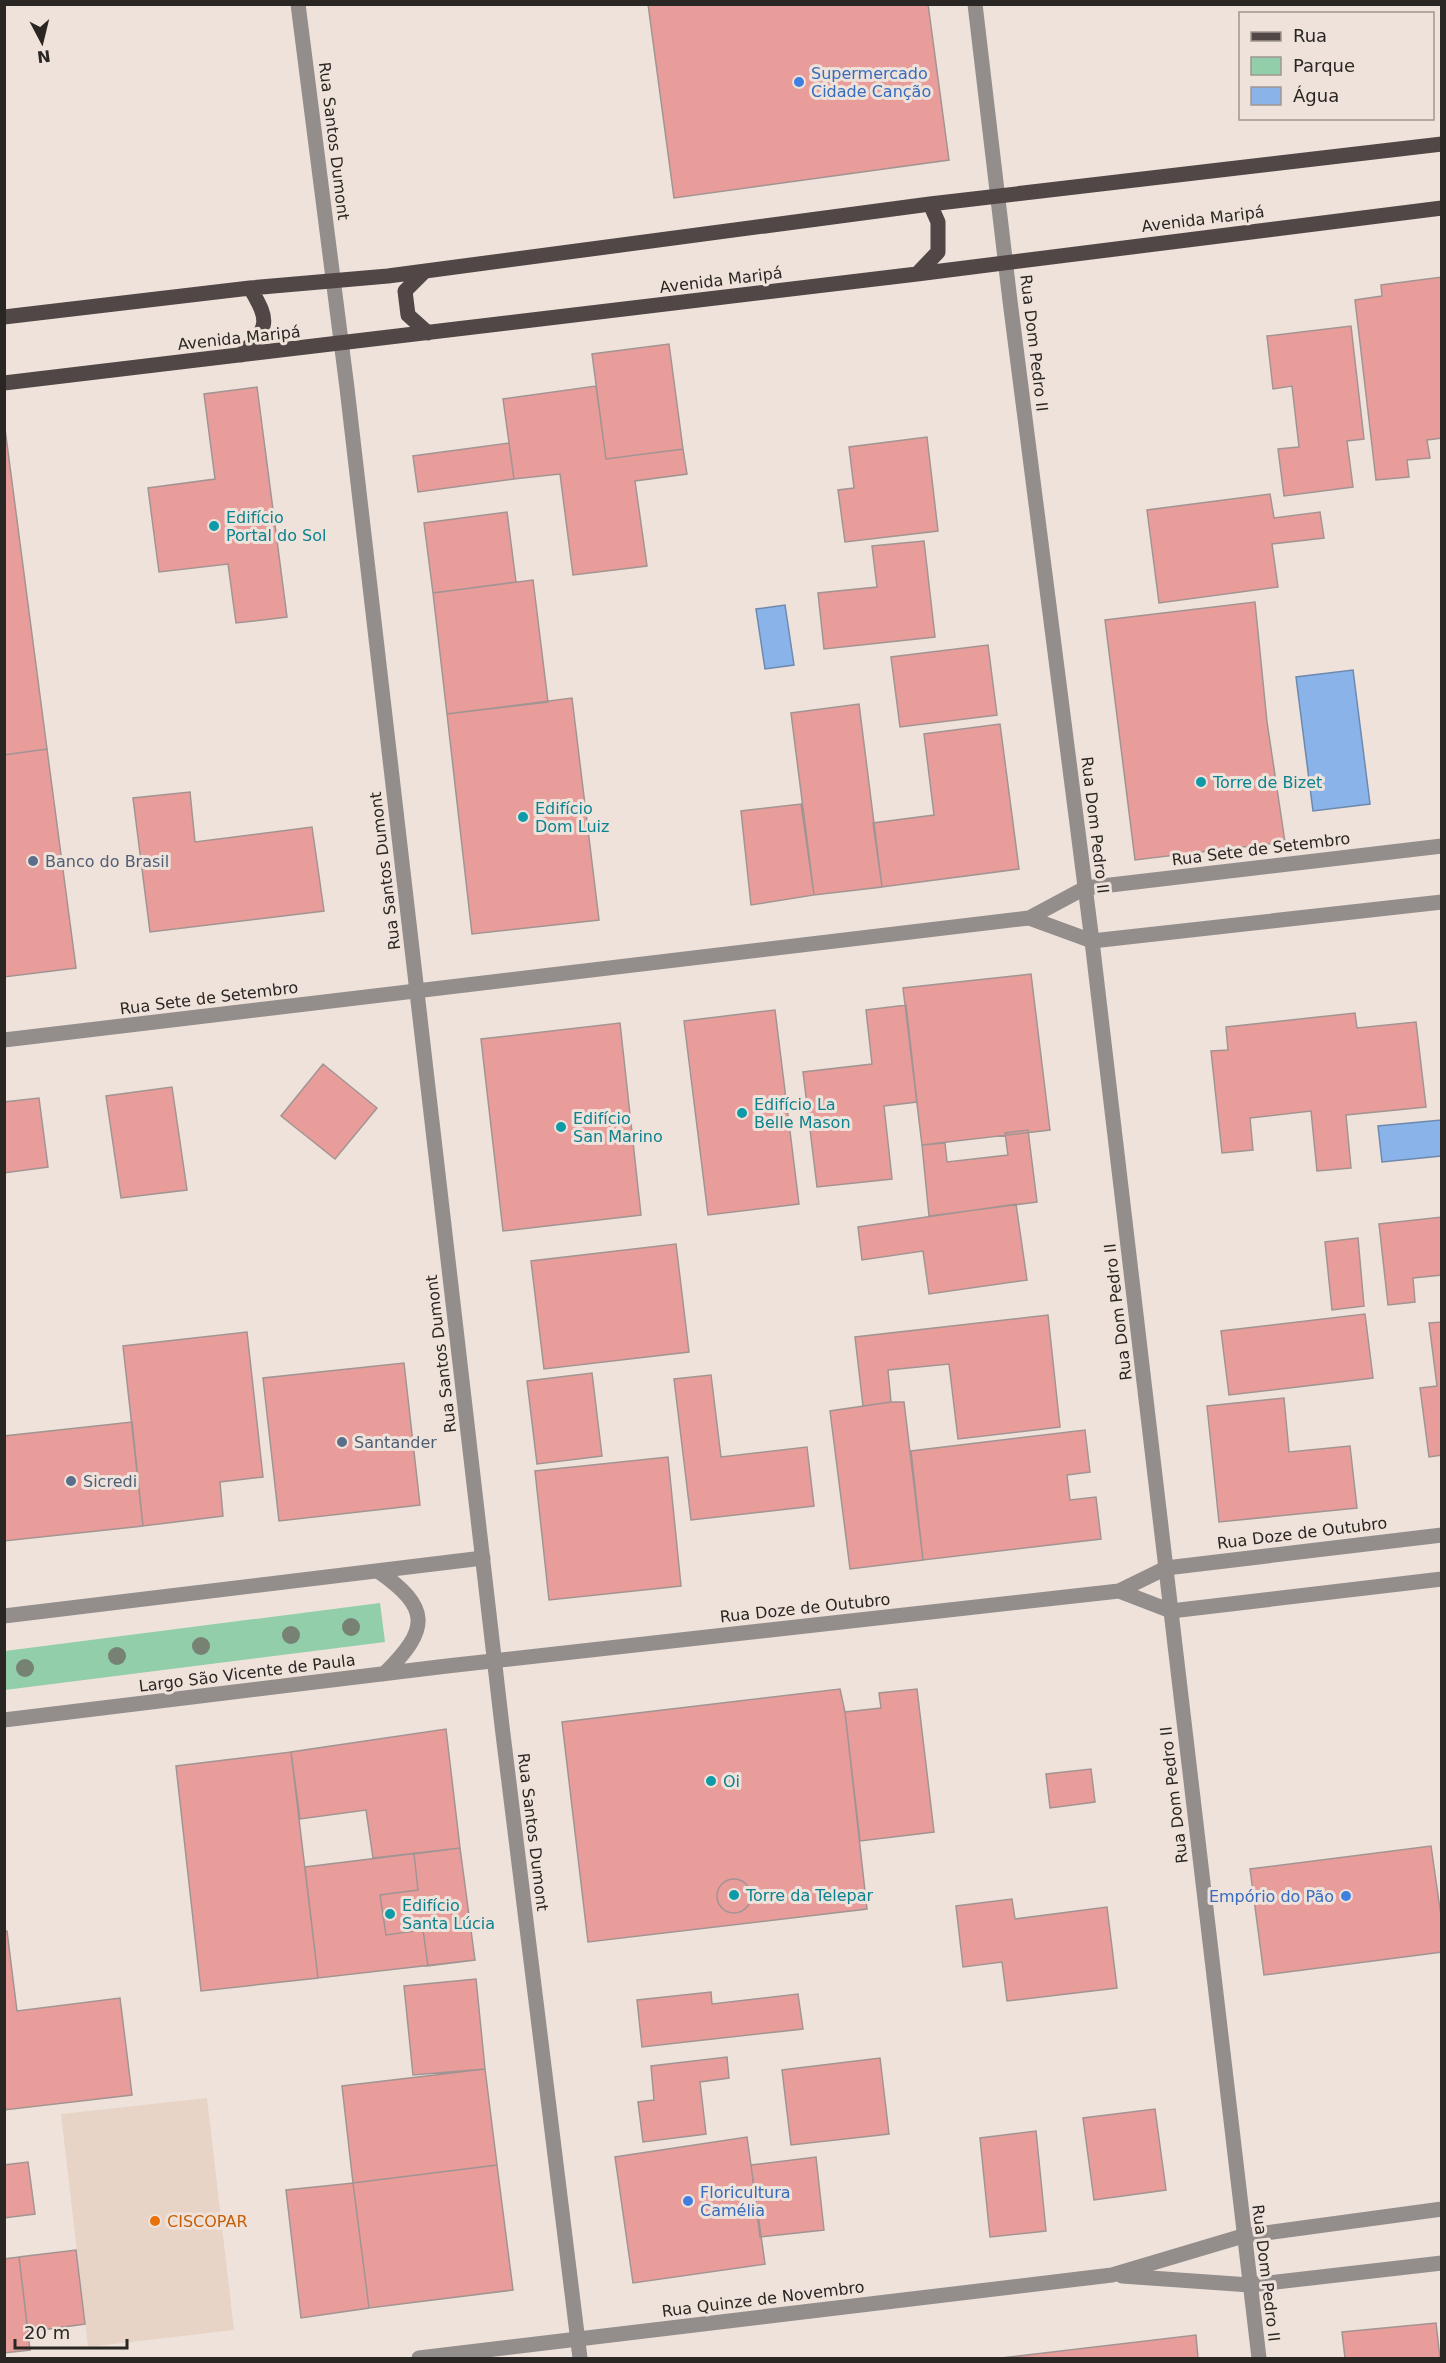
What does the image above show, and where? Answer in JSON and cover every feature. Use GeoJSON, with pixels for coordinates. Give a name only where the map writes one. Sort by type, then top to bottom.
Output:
{"type":"FeatureCollection","features":[{"type":"Feature","properties":{"kind":"main road"},"geometry":{"type":"LineString","coordinates":[[4,317],[250,288],[424,272],[930,204],[1442,144]]}},
{"type":"Feature","properties":{"kind":"main road"},"geometry":{"type":"LineString","coordinates":[[917,274],[938,252],[938,222],[930,204]]}},
{"type":"Feature","properties":{"kind":"main road","name":"Avenida Maripá"},"geometry":{"type":"LineString","coordinates":[[4,383],[917,274],[1442,208]]}},
{"type":"Feature","properties":{"kind":"main road"},"geometry":{"type":"LineString","coordinates":[[424,272],[405,291],[408,315],[428,333]]}},
{"type":"Feature","properties":{"kind":"main road"},"geometry":{"type":"LineString","coordinates":[[241,355],[263,332],[264,312],[250,288]]}},
{"type":"Feature","properties":{"kind":"street","name":"Rua Santos Dumont"},"geometry":{"type":"LineString","coordinates":[[298,4],[341,344],[495,1661],[580,2358]]}},
{"type":"Feature","properties":{"kind":"street"},"geometry":{"type":"LineString","coordinates":[[975,4],[998,197]]}},
{"type":"Feature","properties":{"kind":"street","name":"Rua Dom Pedro II"},"geometry":{"type":"LineString","coordinates":[[998,197],[1092,941],[1259,2358]]}},
{"type":"Feature","properties":{"kind":"street","name":"Rua Sete de Setembro"},"geometry":{"type":"LineString","coordinates":[[1085,888],[1442,846]]}},
{"type":"Feature","properties":{"kind":"street"},"geometry":{"type":"LineString","coordinates":[[1029,918],[1085,888]]}},
{"type":"Feature","properties":{"kind":"street"},"geometry":{"type":"LineString","coordinates":[[1029,918],[1092,941],[1442,902]]}},
{"type":"Feature","properties":{"kind":"street","name":"Rua Sete de Setembro"},"geometry":{"type":"LineString","coordinates":[[4,1040],[1029,918]]}},
{"type":"Feature","properties":{"kind":"street","name":"Rua Doze de Outubro"},"geometry":{"type":"LineString","coordinates":[[495,1661],[1119,1591],[1166,1568],[1442,1535]]}},
{"type":"Feature","properties":{"kind":"street"},"geometry":{"type":"LineString","coordinates":[[4,1616],[483,1558]]}},
{"type":"Feature","properties":{"kind":"street"},"geometry":{"type":"LineString","coordinates":[[378,1570],[412,1600],[418,1619],[417,1633],[411,1645],[384,1674]]}},
{"type":"Feature","properties":{"kind":"street"},"geometry":{"type":"LineString","coordinates":[[1119,1591],[1171,1611],[1442,1579]]}},
{"type":"Feature","properties":{"kind":"street","name":"Largo São Vicente de Paula"},"geometry":{"type":"LineString","coordinates":[[4,1720],[495,1661]]}},
{"type":"Feature","properties":{"kind":"street","name":"Rua Quinze de Novembro"},"geometry":{"type":"LineString","coordinates":[[419,2358],[1112,2275],[1243,2236],[1442,2209]]}},
{"type":"Feature","properties":{"kind":"street","name":"Rua Quinze de Novembro"},"geometry":{"type":"LineString","coordinates":[[1112,2275],[1250,2285],[1442,2263]]}},
{"type":"Feature","properties":{"kind":"shaded area"},"geometry":{"type":"Polygon","coordinates":[[[207,2098],[234,2330],[88,2347],[61,2114],[207,2098]]]}},
{"type":"Feature","properties":{"kind":"green space"},"geometry":{"type":"Polygon","coordinates":[[[380,1603],[385,1642],[5,1690],[5,1651],[380,1603]]]}},
{"type":"Feature","properties":{"kind":"water"},"geometry":{"type":"Polygon","coordinates":[[[785,605],[794,665],[765,669],[756,609],[785,605]]]}},
{"type":"Feature","properties":{"kind":"water"},"geometry":{"type":"Polygon","coordinates":[[[1353,670],[1370,804],[1313,811],[1296,677],[1353,670]]]}},
{"type":"Feature","properties":{"kind":"water"},"geometry":{"type":"Polygon","coordinates":[[[1441,1120],[1441,1156],[1382,1162],[1378,1126],[1441,1120]]]}},
{"type":"Feature","properties":{"kind":"building","name":"Supermercado Cidade Canção"},"geometry":{"type":"Polygon","coordinates":[[[648,4],[928,4],[949,160],[674,198],[648,4]]]}},
{"type":"Feature","properties":{"kind":"building"},"geometry":{"type":"Polygon","coordinates":[[[1442,277],[1442,438],[1427,440],[1430,458],[1407,460],[1409,477],[1376,480],[1355,300],[1382,296],[1381,285],[1442,277]]]}},
{"type":"Feature","properties":{"kind":"building"},"geometry":{"type":"Polygon","coordinates":[[[1351,326],[1364,439],[1347,441],[1353,487],[1284,496],[1278,449],[1299,447],[1292,386],[1273,389],[1267,336],[1351,326]]]}},
{"type":"Feature","properties":{"kind":"building"},"geometry":{"type":"Polygon","coordinates":[[[669,344],[683,449],[606,459],[592,354],[669,344]]]}},
{"type":"Feature","properties":{"kind":"building"},"geometry":{"type":"Polygon","coordinates":[[[596,386],[606,459],[683,449],[687,474],[635,481],[647,566],[573,575],[560,474],[514,479],[503,399],[596,386]]]}},
{"type":"Feature","properties":{"kind":"building","name":"Edifício Portal do Sol"},"geometry":{"type":"Polygon","coordinates":[[[257,387],[287,617],[236,623],[228,564],[159,572],[148,488],[215,479],[204,394],[257,387]]]}},
{"type":"Feature","properties":{"kind":"building"},"geometry":{"type":"Polygon","coordinates":[[[4,421],[47,749],[4,755],[4,421]]]}},
{"type":"Feature","properties":{"kind":"building"},"geometry":{"type":"Polygon","coordinates":[[[927,437],[938,531],[845,542],[838,490],[854,488],[849,447],[927,437]]]}},
{"type":"Feature","properties":{"kind":"building"},"geometry":{"type":"Polygon","coordinates":[[[509,443],[514,479],[418,492],[413,456],[509,443]]]}},
{"type":"Feature","properties":{"kind":"building"},"geometry":{"type":"Polygon","coordinates":[[[1270,494],[1274,518],[1320,512],[1324,538],[1272,544],[1278,587],[1159,603],[1147,510],[1270,494]]]}},
{"type":"Feature","properties":{"kind":"building"},"geometry":{"type":"Polygon","coordinates":[[[507,512],[516,582],[433,593],[424,523],[507,512]]]}},
{"type":"Feature","properties":{"kind":"building"},"geometry":{"type":"Polygon","coordinates":[[[924,541],[935,637],[824,649],[818,593],[877,587],[872,546],[924,541]]]}},
{"type":"Feature","properties":{"kind":"building"},"geometry":{"type":"Polygon","coordinates":[[[533,580],[548,702],[447,714],[433,593],[533,580]]]}},
{"type":"Feature","properties":{"kind":"building","name":"Torre de Bizet"},"geometry":{"type":"Polygon","coordinates":[[[1255,602],[1267,722],[1285,842],[1135,860],[1105,620],[1255,602]]]}},
{"type":"Feature","properties":{"kind":"building"},"geometry":{"type":"Polygon","coordinates":[[[988,645],[997,715],[900,727],[891,657],[988,645]]]}},
{"type":"Feature","properties":{"kind":"building","name":"Edifício Dom Luiz"},"geometry":{"type":"Polygon","coordinates":[[[572,698],[599,920],[472,934],[447,714],[572,698]]]}},
{"type":"Feature","properties":{"kind":"building"},"geometry":{"type":"Polygon","coordinates":[[[859,704],[882,887],[814,895],[791,713],[859,704]]]}},
{"type":"Feature","properties":{"kind":"building"},"geometry":{"type":"Polygon","coordinates":[[[1000,724],[1019,869],[882,887],[873,823],[934,815],[924,734],[1000,724]]]}},
{"type":"Feature","properties":{"kind":"building","name":"Banco do Brasil"},"geometry":{"type":"Polygon","coordinates":[[[47,749],[76,968],[4,977],[4,755],[47,749]]]}},
{"type":"Feature","properties":{"kind":"building"},"geometry":{"type":"Polygon","coordinates":[[[190,792],[195,842],[312,827],[324,911],[150,932],[133,798],[190,792]]]}},
{"type":"Feature","properties":{"kind":"building"},"geometry":{"type":"Polygon","coordinates":[[[801,804],[814,895],[751,905],[741,811],[801,804]]]}},
{"type":"Feature","properties":{"kind":"building"},"geometry":{"type":"Polygon","coordinates":[[[1031,974],[1050,1130],[922,1145],[903,988],[1031,974]]]}},
{"type":"Feature","properties":{"kind":"building"},"geometry":{"type":"Polygon","coordinates":[[[906,1005],[917,1102],[884,1106],[892,1179],[817,1187],[803,1072],[872,1064],[866,1010],[906,1005]]]}},
{"type":"Feature","properties":{"kind":"building","name":"Edifício La Belle Mason"},"geometry":{"type":"Polygon","coordinates":[[[775,1010],[799,1204],[708,1215],[684,1021],[775,1010]]]}},
{"type":"Feature","properties":{"kind":"building"},"geometry":{"type":"Polygon","coordinates":[[[1355,1013],[1357,1028],[1416,1022],[1426,1107],[1346,1115],[1351,1168],[1317,1171],[1311,1111],[1250,1118],[1253,1150],[1222,1153],[1211,1051],[1228,1050],[1226,1027],[1355,1013]]]}},
{"type":"Feature","properties":{"kind":"building","name":"Edifício San Marino"},"geometry":{"type":"Polygon","coordinates":[[[620,1023],[641,1215],[503,1231],[481,1039],[620,1023]]]}},
{"type":"Feature","properties":{"kind":"building"},"geometry":{"type":"Polygon","coordinates":[[[323,1064],[377,1108],[335,1159],[281,1116],[323,1064]]]}},
{"type":"Feature","properties":{"kind":"building"},"geometry":{"type":"Polygon","coordinates":[[[172,1087],[187,1190],[121,1198],[106,1096],[172,1087]]]}},
{"type":"Feature","properties":{"kind":"building"},"geometry":{"type":"Polygon","coordinates":[[[39,1098],[48,1167],[4,1173],[4,1102],[39,1098]]]}},
{"type":"Feature","properties":{"kind":"building"},"geometry":{"type":"Polygon","coordinates":[[[1028,1130],[1037,1202],[929,1216],[922,1145],[945,1143],[947,1162],[1008,1155],[1005,1133],[1028,1130]]]}},
{"type":"Feature","properties":{"kind":"building"},"geometry":{"type":"Polygon","coordinates":[[[1016,1204],[1027,1280],[929,1294],[923,1251],[862,1260],[858,1227],[1016,1204]]]}},
{"type":"Feature","properties":{"kind":"building"},"geometry":{"type":"Polygon","coordinates":[[[1442,1217],[1442,1275],[1413,1278],[1415,1302],[1388,1305],[1379,1224],[1442,1217]]]}},
{"type":"Feature","properties":{"kind":"building"},"geometry":{"type":"Polygon","coordinates":[[[1358,1238],[1364,1306],[1332,1310],[1325,1242],[1358,1238]]]}},
{"type":"Feature","properties":{"kind":"building"},"geometry":{"type":"Polygon","coordinates":[[[676,1244],[689,1352],[544,1369],[531,1261],[676,1244]]]}},
{"type":"Feature","properties":{"kind":"building"},"geometry":{"type":"Polygon","coordinates":[[[1365,1314],[1373,1378],[1229,1395],[1221,1331],[1365,1314]]]}},
{"type":"Feature","properties":{"kind":"building"},"geometry":{"type":"Polygon","coordinates":[[[1048,1315],[1060,1427],[958,1439],[949,1364],[888,1370],[891,1402],[863,1406],[855,1337],[1048,1315]]]}},
{"type":"Feature","properties":{"kind":"building"},"geometry":{"type":"Polygon","coordinates":[[[1442,1322],[1442,1455],[1429,1457],[1420,1388],[1437,1386],[1429,1323],[1442,1322]]]}},
{"type":"Feature","properties":{"kind":"building"},"geometry":{"type":"Polygon","coordinates":[[[247,1332],[263,1477],[220,1482],[223,1516],[143,1526],[123,1346],[247,1332]]]}},
{"type":"Feature","properties":{"kind":"building","name":"Santander"},"geometry":{"type":"Polygon","coordinates":[[[404,1363],[420,1505],[279,1521],[263,1378],[404,1363]]]}},
{"type":"Feature","properties":{"kind":"building"},"geometry":{"type":"Polygon","coordinates":[[[592,1373],[602,1456],[537,1464],[527,1381],[592,1373]]]}},
{"type":"Feature","properties":{"kind":"building"},"geometry":{"type":"Polygon","coordinates":[[[711,1375],[721,1457],[807,1447],[814,1506],[691,1520],[674,1379],[711,1375]]]}},
{"type":"Feature","properties":{"kind":"building"},"geometry":{"type":"Polygon","coordinates":[[[1284,1398],[1289,1452],[1350,1446],[1357,1508],[1219,1522],[1207,1406],[1284,1398]]]}},
{"type":"Feature","properties":{"kind":"building"},"geometry":{"type":"Polygon","coordinates":[[[904,1402],[923,1560],[850,1569],[830,1411],[904,1402]]]}},
{"type":"Feature","properties":{"kind":"building","name":"Sicredi"},"geometry":{"type":"Polygon","coordinates":[[[132,1422],[143,1526],[4,1541],[4,1436],[132,1422]]]}},
{"type":"Feature","properties":{"kind":"building"},"geometry":{"type":"Polygon","coordinates":[[[1085,1430],[1090,1472],[1067,1475],[1070,1500],[1096,1497],[1101,1539],[923,1560],[911,1451],[1085,1430]]]}},
{"type":"Feature","properties":{"kind":"building"},"geometry":{"type":"Polygon","coordinates":[[[668,1457],[681,1586],[549,1600],[535,1471],[668,1457]]]}},
{"type":"Feature","properties":{"kind":"building","name":"Oi"},"geometry":{"type":"Polygon","coordinates":[[[840,1689],[845,1712],[867,1909],[588,1942],[562,1722],[840,1689]]]}},
{"type":"Feature","properties":{"kind":"building"},"geometry":{"type":"Polygon","coordinates":[[[917,1689],[934,1832],[860,1841],[845,1712],[881,1708],[879,1693],[917,1689]]]}},
{"type":"Feature","properties":{"kind":"building"},"geometry":{"type":"Polygon","coordinates":[[[446,1729],[460,1848],[373,1858],[366,1810],[300,1819],[291,1752],[446,1729]]]}},
{"type":"Feature","properties":{"kind":"building"},"geometry":{"type":"Polygon","coordinates":[[[291,1752],[318,1978],[201,1991],[176,1766],[291,1752]]]}},
{"type":"Feature","properties":{"kind":"building"},"geometry":{"type":"Polygon","coordinates":[[[1091,1769],[1095,1802],[1050,1808],[1046,1774],[1091,1769]]]}},
{"type":"Feature","properties":{"kind":"building","name":"Empório do Pão"},"geometry":{"type":"Polygon","coordinates":[[[1431,1846],[1442,1923],[1442,1952],[1264,1975],[1250,1869],[1431,1846]]]}},
{"type":"Feature","properties":{"kind":"building","name":"Edifício Santa Lúcia"},"geometry":{"type":"Polygon","coordinates":[[[460,1848],[475,1960],[318,1978],[305,1867],[460,1848]]]}},
{"type":"Feature","properties":{"kind":"building"},"geometry":{"type":"Polygon","coordinates":[[[460,1848],[475,1960],[428,1966],[423,1930],[386,1935],[380,1895],[418,1890],[414,1854],[460,1848]]]}},
{"type":"Feature","properties":{"kind":"building","name":"Torre da Telepar"},"geometry":{"type":"Polygon","coordinates":[[[734,1879],[746,1884],[751,1896],[746,1908],[734,1913],[722,1908],[717,1896],[722,1884],[734,1879]]]}},
{"type":"Feature","properties":{"kind":"building"},"geometry":{"type":"Polygon","coordinates":[[[1012,1899],[1015,1919],[1107,1907],[1117,1988],[1007,2001],[1002,1962],[963,1967],[956,1906],[1012,1899]]]}},
{"type":"Feature","properties":{"kind":"building"},"geometry":{"type":"Polygon","coordinates":[[[4,1931],[7,1931],[17,2011],[120,1998],[132,2095],[4,2110],[4,1931]]]}},
{"type":"Feature","properties":{"kind":"building"},"geometry":{"type":"Polygon","coordinates":[[[476,1979],[485,2069],[413,2075],[404,1986],[476,1979]]]}},
{"type":"Feature","properties":{"kind":"building"},"geometry":{"type":"Polygon","coordinates":[[[711,1992],[712,2004],[798,1994],[803,2029],[642,2047],[637,2000],[711,1992]]]}},
{"type":"Feature","properties":{"kind":"building"},"geometry":{"type":"Polygon","coordinates":[[[727,2057],[729,2078],[700,2082],[706,2134],[643,2142],[638,2102],[654,2100],[651,2066],[727,2057]]]}},
{"type":"Feature","properties":{"kind":"building"},"geometry":{"type":"Polygon","coordinates":[[[880,2058],[889,2134],[791,2145],[782,2070],[880,2058]]]}},
{"type":"Feature","properties":{"kind":"building"},"geometry":{"type":"Polygon","coordinates":[[[485,2069],[497,2165],[353,2183],[342,2086],[485,2069]]]}},
{"type":"Feature","properties":{"kind":"building"},"geometry":{"type":"Polygon","coordinates":[[[1155,2109],[1166,2190],[1094,2200],[1083,2118],[1155,2109]]]}},
{"type":"Feature","properties":{"kind":"building"},"geometry":{"type":"Polygon","coordinates":[[[1036,2131],[1046,2231],[990,2237],[980,2138],[1036,2131]]]}},
{"type":"Feature","properties":{"kind":"building","name":"Floricultura Camélia"},"geometry":{"type":"Polygon","coordinates":[[[747,2137],[765,2264],[633,2283],[615,2157],[747,2137]]]}},
{"type":"Feature","properties":{"kind":"building"},"geometry":{"type":"Polygon","coordinates":[[[816,2157],[824,2230],[760,2237],[751,2165],[816,2157]]]}},
{"type":"Feature","properties":{"kind":"building"},"geometry":{"type":"Polygon","coordinates":[[[28,2162],[35,2214],[4,2218],[4,2165],[28,2162]]]}},
{"type":"Feature","properties":{"kind":"building"},"geometry":{"type":"Polygon","coordinates":[[[497,2165],[513,2290],[369,2308],[353,2183],[497,2165]]]}},
{"type":"Feature","properties":{"kind":"building"},"geometry":{"type":"Polygon","coordinates":[[[353,2183],[369,2308],[301,2318],[286,2190],[353,2183]]]}},
{"type":"Feature","properties":{"kind":"building"},"geometry":{"type":"Polygon","coordinates":[[[76,2250],[85,2324],[28,2332],[19,2257],[76,2250]]]}},
{"type":"Feature","properties":{"kind":"building"},"geometry":{"type":"Polygon","coordinates":[[[19,2257],[30,2350],[4,2353],[4,2259],[19,2257]]]}},
{"type":"Feature","properties":{"kind":"building"},"geometry":{"type":"Polygon","coordinates":[[[1436,2323],[1440,2358],[1345,2358],[1342,2332],[1436,2323]]]}},
{"type":"Feature","properties":{"kind":"building"},"geometry":{"type":"Polygon","coordinates":[[[1196,2335],[1198,2358],[1001,2358],[1196,2335]]]}},
{"type":"Feature","properties":{"kind":"place","name":"Supermercado Cidade Canção"},"geometry":{"type":"Point","coordinates":[799,82]}},
{"type":"Feature","properties":{"kind":"place","name":"Edifício Portal do Sol"},"geometry":{"type":"Point","coordinates":[214,526]}},
{"type":"Feature","properties":{"kind":"place","name":"Torre de Bizet"},"geometry":{"type":"Point","coordinates":[1201,782]}},
{"type":"Feature","properties":{"kind":"place","name":"Edifício Dom Luiz"},"geometry":{"type":"Point","coordinates":[523,817]}},
{"type":"Feature","properties":{"kind":"place","name":"Banco do Brasil"},"geometry":{"type":"Point","coordinates":[33,861]}},
{"type":"Feature","properties":{"kind":"place","name":"Edifício La Belle Mason"},"geometry":{"type":"Point","coordinates":[742,1113]}},
{"type":"Feature","properties":{"kind":"place","name":"Edifício San Marino"},"geometry":{"type":"Point","coordinates":[561,1127]}},
{"type":"Feature","properties":{"kind":"place","name":"Santander"},"geometry":{"type":"Point","coordinates":[342,1442]}},
{"type":"Feature","properties":{"kind":"place","name":"Sicredi"},"geometry":{"type":"Point","coordinates":[71,1481]}},
{"type":"Feature","properties":{"kind":"place","name":"Oi"},"geometry":{"type":"Point","coordinates":[711,1781]}},
{"type":"Feature","properties":{"kind":"place","name":"Torre da Telepar"},"geometry":{"type":"Point","coordinates":[734,1895]}},
{"type":"Feature","properties":{"kind":"place","name":"Empório do Pão"},"geometry":{"type":"Point","coordinates":[1346,1896]}},
{"type":"Feature","properties":{"kind":"place","name":"Edifício Santa Lúcia"},"geometry":{"type":"Point","coordinates":[390,1914]}},
{"type":"Feature","properties":{"kind":"place","name":"Floricultura Camélia"},"geometry":{"type":"Point","coordinates":[688,2201]}},
{"type":"Feature","properties":{"kind":"place","name":"CISCOPAR"},"geometry":{"type":"Point","coordinates":[155,2221]}}]}
